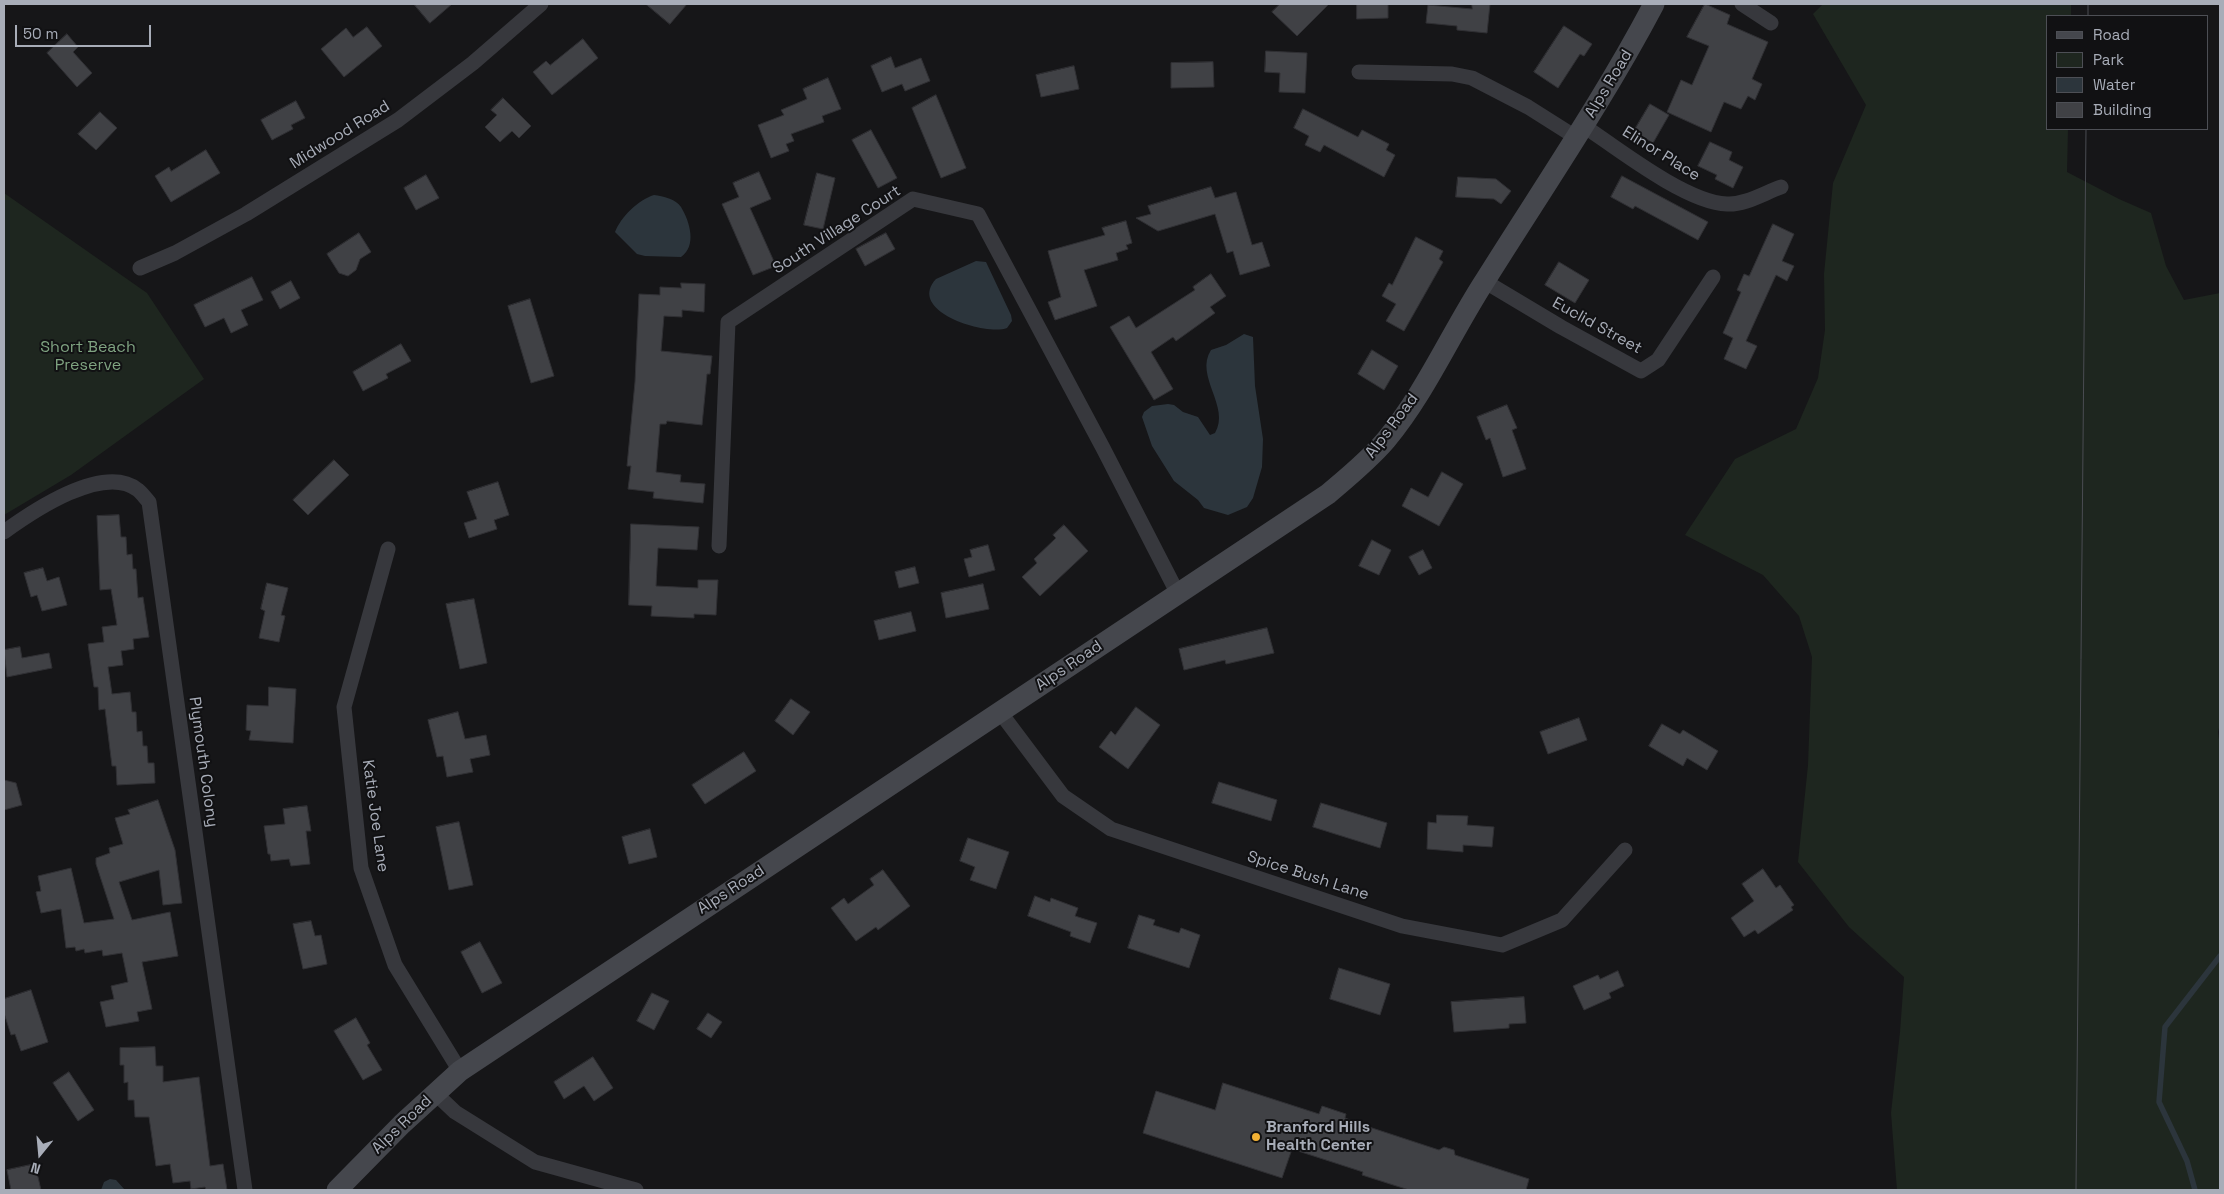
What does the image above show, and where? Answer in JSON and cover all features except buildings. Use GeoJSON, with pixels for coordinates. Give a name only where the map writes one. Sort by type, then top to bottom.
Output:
{"type":"FeatureCollection","features":[{"type":"Feature","properties":{"kind":"street","name":"Midwood Road"},"geometry":{"type":"LineString","coordinates":[[140,268],[175,253],[246,214],[398,120],[473,63],[541,4]]}},
{"type":"Feature","properties":{"kind":"street","name":"Alps Road"},"geometry":{"type":"LineString","coordinates":[[337,1190],[435,1093],[460,1071],[1328,494],[1366,462],[1387,438],[1413,401],[1484,280],[1580,132],[1654,4]]}},
{"type":"Feature","properties":{"kind":"street"},"geometry":{"type":"LineString","coordinates":[[1742,4],[1771,23]]}},
{"type":"Feature","properties":{"kind":"street","name":"Elinor Place"},"geometry":{"type":"LineString","coordinates":[[1359,72],[1452,74],[1472,78],[1580,132],[1682,191],[1711,202],[1728,205],[1743,202],[1781,187]]}},
{"type":"Feature","properties":{"kind":"street","name":"South Village Court"},"geometry":{"type":"LineString","coordinates":[[719,546],[728,322],[913,199],[978,214],[1099,440],[1178,594]]}},
{"type":"Feature","properties":{"kind":"street","name":"Euclid Street"},"geometry":{"type":"LineString","coordinates":[[1484,280],[1560,327],[1641,371],[1658,360],[1713,277]]}},
{"type":"Feature","properties":{"kind":"street","name":"Plymouth Colony"},"geometry":{"type":"LineString","coordinates":[[4,532],[54,500],[96,483],[117,482],[138,489],[149,502],[245,1190]]}},
{"type":"Feature","properties":{"kind":"street","name":"Katie Joe Lane"},"geometry":{"type":"LineString","coordinates":[[388,549],[344,706],[361,868],[396,965],[460,1071]]}},
{"type":"Feature","properties":{"kind":"street","name":"Spice Bush Lane"},"geometry":{"type":"LineString","coordinates":[[1000,712],[1063,796],[1111,828],[1402,926],[1502,944],[1562,920],[1625,850]]}},
{"type":"Feature","properties":{"kind":"street"},"geometry":{"type":"LineString","coordinates":[[435,1093],[455,1112],[535,1162],[636,1190]]}},
{"type":"Feature","properties":{"kind":"green space"},"geometry":{"type":"Polygon","coordinates":[[[1823,4],[2071,4],[2071,15],[2046,15],[2046,130],[2068,130],[2067,172],[2151,213],[2166,266],[2184,300],[2220,293],[2220,724],[2218,732],[2220,746],[2220,1190],[1897,1190],[1891,1113],[1904,977],[1849,927],[1798,862],[1808,765],[1812,657],[1799,616],[1763,575],[1685,535],[1735,459],[1796,429],[1818,378],[1825,330],[1824,274],[1833,183],[1866,105],[1813,14],[1823,4]]]}},
{"type":"Feature","properties":{"kind":"green space","name":"Short Beach Preserve"},"geometry":{"type":"Polygon","coordinates":[[[4,193],[147,293],[204,379],[71,475],[4,515],[4,193]]]}},
{"type":"Feature","properties":{"kind":"water"},"geometry":{"type":"Polygon","coordinates":[[[654,195],[673,200],[681,207],[684,213],[689,227],[690,240],[689,247],[681,257],[637,254],[615,232],[621,221],[631,210],[648,197],[654,195]]]}},
{"type":"Feature","properties":{"kind":"water"},"geometry":{"type":"Polygon","coordinates":[[[976,261],[986,262],[1011,315],[1012,321],[1007,328],[996,330],[982,328],[952,319],[939,311],[931,301],[930,291],[936,279],[976,261]]]}},
{"type":"Feature","properties":{"kind":"water"},"geometry":{"type":"Polygon","coordinates":[[[1244,334],[1253,337],[1255,386],[1263,439],[1262,467],[1253,498],[1247,507],[1228,515],[1204,508],[1198,500],[1174,481],[1152,446],[1142,417],[1144,412],[1152,406],[1174,405],[1183,412],[1198,417],[1210,435],[1215,433],[1219,423],[1219,413],[1209,381],[1207,360],[1211,350],[1226,345],[1244,334]]]}},
{"type":"Feature","properties":{"kind":"water"},"geometry":{"type":"Polygon","coordinates":[[[110,1179],[116,1180],[125,1190],[101,1190],[104,1182],[110,1179]]]}},
{"type":"Feature","properties":{"kind":"waterway"},"geometry":{"type":"LineString","coordinates":[[2195,1190],[2187,1161],[2159,1102],[2165,1027],[2220,956]]}},
{"type":"Feature","properties":{"kind":"tram line"},"geometry":{"type":"LineString","coordinates":[[2088,4],[2088,15]]}},
{"type":"Feature","properties":{"kind":"tram line"},"geometry":{"type":"LineString","coordinates":[[2076,1190],[2086,130]]}},
{"type":"Feature","properties":{"kind":"place","name":"Branford Hills Health Center"},"geometry":{"type":"Point","coordinates":[1256,1137]}}]}
